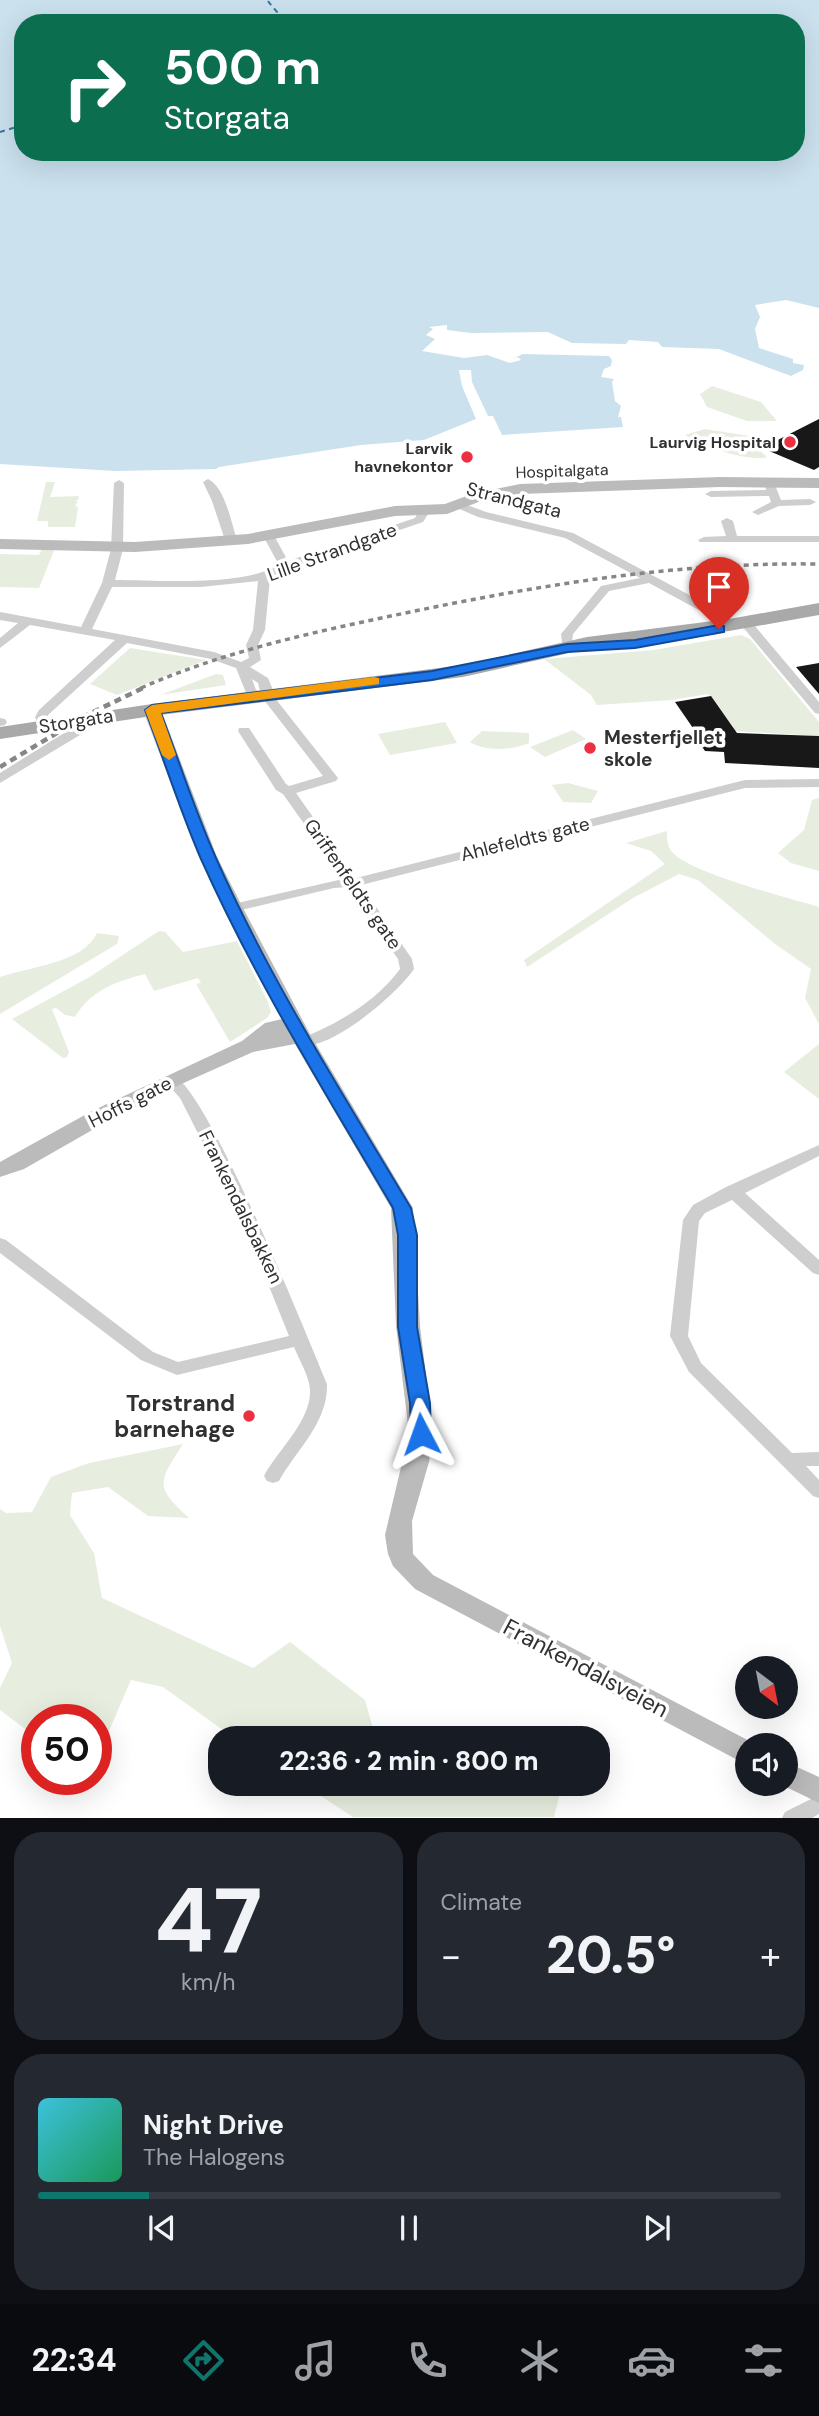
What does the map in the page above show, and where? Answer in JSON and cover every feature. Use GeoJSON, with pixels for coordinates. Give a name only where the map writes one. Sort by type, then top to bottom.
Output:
{"type":"FeatureCollection","features":[{"type":"Feature","properties":{"kind":"main road","name":"Hospitalgata"},"geometry":{"type":"LineString","coordinates":[[459,505],[477,497],[509,490],[626,487],[773,493],[819,483]]}},
{"type":"Feature","properties":{"kind":"main road","name":"Strandgata"},"geometry":{"type":"LineString","coordinates":[[0,544],[159,546],[268,534],[396,511],[421,516],[459,505]]}},
{"type":"Feature","properties":{"kind":"main road","name":"Storgata"},"geometry":{"type":"LineString","coordinates":[[0,726],[44,726],[152,710],[168,705],[463,671],[567,648],[635,644],[710,632],[737,623],[819,609]]}},
{"type":"Feature","properties":{"kind":"main road"},"geometry":{"type":"LineString","coordinates":[[152,710],[208,857],[299,1034]]}},
{"type":"Feature","properties":{"kind":"main road","name":"Hoffs gate"},"geometry":{"type":"LineString","coordinates":[[0,1183],[8,1167],[172,1080],[247,1046],[299,1034]]}},
{"type":"Feature","properties":{"kind":"main road","name":"Frankendalsveien"},"geometry":{"type":"LineString","coordinates":[[299,1034],[402,1208],[407,1235],[408,1327],[420,1403],[421,1434],[417,1463],[398,1532],[399,1551],[407,1566],[424,1582],[735,1747]]}},
{"type":"Feature","properties":{"kind":"main road"},"geometry":{"type":"LineString","coordinates":[[798,1780],[819,1791]]}},
{"type":"Feature","properties":{"kind":"street"},"geometry":{"type":"LineString","coordinates":[[208,482],[214,489],[230,538]]}},
{"type":"Feature","properties":{"kind":"street"},"geometry":{"type":"LineString","coordinates":[[85,630],[108,583],[117,545],[119,483]]}},
{"type":"Feature","properties":{"kind":"street","name":"Hospitalgata"},"geometry":{"type":"LineString","coordinates":[[711,495],[773,493],[810,502]]}},
{"type":"Feature","properties":{"kind":"street","name":"Hospitalgata"},"geometry":{"type":"LineString","coordinates":[[758,512],[773,493]]}},
{"type":"Feature","properties":{"kind":"street","name":"Strandgata"},"geometry":{"type":"LineString","coordinates":[[459,505],[482,515],[569,535],[737,623],[819,710]]}},
{"type":"Feature","properties":{"kind":"street","name":"Lille Strandgate"},"geometry":{"type":"LineString","coordinates":[[108,583],[227,582],[264,578],[285,566],[421,516]]}},
{"type":"Feature","properties":{"kind":"street"},"geometry":{"type":"LineString","coordinates":[[727,521],[732,539]]}},
{"type":"Feature","properties":{"kind":"street"},"geometry":{"type":"LineString","coordinates":[[268,534],[285,566]]}},
{"type":"Feature","properties":{"kind":"street"},"geometry":{"type":"LineString","coordinates":[[704,540],[819,539]]}},
{"type":"Feature","properties":{"kind":"street"},"geometry":{"type":"LineString","coordinates":[[235,663],[255,660],[252,645],[259,630],[264,578]]}},
{"type":"Feature","properties":{"kind":"street"},"geometry":{"type":"LineString","coordinates":[[567,648],[567,634],[605,588],[651,579]]}},
{"type":"Feature","properties":{"kind":"street"},"geometry":{"type":"LineString","coordinates":[[0,616],[85,630],[235,663],[264,681],[262,694],[331,778],[288,792]]}},
{"type":"Feature","properties":{"kind":"street"},"geometry":{"type":"LineString","coordinates":[[0,644],[29,620]]}},
{"type":"Feature","properties":{"kind":"street"},"geometry":{"type":"LineString","coordinates":[[44,726],[41,717],[43,713],[125,638]]}},
{"type":"Feature","properties":{"kind":"street"},"geometry":{"type":"LineString","coordinates":[[0,779],[93,719]]}},
{"type":"Feature","properties":{"kind":"street","name":"Griffenfeldts gate"},"geometry":{"type":"LineString","coordinates":[[244,731],[353,883],[405,959],[407,969],[393,986],[327,1035],[299,1034]]}},
{"type":"Feature","properties":{"kind":"street","name":"Ahlefeldts gate"},"geometry":{"type":"LineString","coordinates":[[233,908],[334,884],[353,883],[735,786],[773,781],[819,783]]}},
{"type":"Feature","properties":{"kind":"street","name":"Frankendalsbakken"},"geometry":{"type":"LineString","coordinates":[[172,1080],[186,1096],[251,1224],[301,1339],[321,1398],[316,1410],[272,1476]]}},
{"type":"Feature","properties":{"kind":"street"},"geometry":{"type":"LineString","coordinates":[[819,1150],[699,1209],[691,1220],[678,1336],[695,1367],[819,1490]]}},
{"type":"Feature","properties":{"kind":"street"},"geometry":{"type":"LineString","coordinates":[[732,1191],[819,1269]]}},
{"type":"Feature","properties":{"kind":"street"},"geometry":{"type":"LineString","coordinates":[[0,1244],[148,1356],[177,1369],[301,1339]]}},
{"type":"Feature","properties":{"kind":"street"},"geometry":{"type":"LineString","coordinates":[[787,1460],[819,1459]]}},
{"type":"Feature","properties":{"kind":"street"},"geometry":{"type":"LineString","coordinates":[[792,1818],[819,1804]]}},
{"type":"Feature","properties":{"kind":"green space"},"geometry":{"type":"Polygon","coordinates":[[[712,386],[761,402],[777,421],[747,421],[707,407],[700,394],[712,386]]]}},
{"type":"Feature","properties":{"kind":"green space"},"geometry":{"type":"Polygon","coordinates":[[[705,429],[756,437],[761,441],[758,449],[767,457],[749,457],[725,452],[685,435],[705,429]]]}},
{"type":"Feature","properties":{"kind":"green space"},"geometry":{"type":"Polygon","coordinates":[[[46,482],[55,482],[50,497],[79,496],[78,500],[75,500],[78,502],[75,505],[78,508],[75,527],[48,527],[48,521],[37,521],[46,482]]]}},
{"type":"Feature","properties":{"kind":"green space"},"geometry":{"type":"Polygon","coordinates":[[[42,548],[55,548],[39,588],[0,587],[0,554],[39,555],[42,548]]]}},
{"type":"Feature","properties":{"kind":"green space"},"geometry":{"type":"Polygon","coordinates":[[[741,635],[750,639],[819,722],[819,736],[732,731],[733,726],[708,694],[672,700],[597,705],[591,695],[544,659],[654,650],[741,635]]]}},
{"type":"Feature","properties":{"kind":"green space"},"geometry":{"type":"Polygon","coordinates":[[[130,648],[206,660],[117,695],[90,684],[130,648]]]}},
{"type":"Feature","properties":{"kind":"green space"},"geometry":{"type":"Polygon","coordinates":[[[216,674],[223,675],[226,685],[160,695],[216,674]]]}},
{"type":"Feature","properties":{"kind":"green space"},"geometry":{"type":"Polygon","coordinates":[[[445,722],[457,743],[390,755],[378,734],[445,722]]]}},
{"type":"Feature","properties":{"kind":"green space"},"geometry":{"type":"Polygon","coordinates":[[[573,730],[586,739],[545,757],[530,747],[573,730]]]}},
{"type":"Feature","properties":{"kind":"green space"},"geometry":{"type":"Polygon","coordinates":[[[482,731],[529,733],[529,743],[499,749],[470,742],[482,731]]]}},
{"type":"Feature","properties":{"kind":"green space"},"geometry":{"type":"Polygon","coordinates":[[[568,783],[598,791],[591,803],[563,802],[552,785],[568,783]]]}},
{"type":"Feature","properties":{"kind":"green space"},"geometry":{"type":"Polygon","coordinates":[[[819,798],[819,871],[791,863],[778,853],[804,830],[812,800],[819,798]]]}},
{"type":"Feature","properties":{"kind":"green space"},"geometry":{"type":"Polygon","coordinates":[[[667,831],[672,852],[699,868],[741,884],[819,907],[819,1024],[805,998],[811,969],[775,944],[698,880],[679,874],[633,898],[527,967],[524,960],[665,864],[651,851],[626,843],[667,831]]]}},
{"type":"Feature","properties":{"kind":"green space"},"geometry":{"type":"Polygon","coordinates":[[[159,931],[165,932],[183,952],[237,941],[268,1002],[271,1012],[267,1018],[230,1042],[196,984],[201,983],[198,978],[154,991],[145,974],[105,988],[88,1000],[75,1017],[65,1015],[56,1008],[52,1009],[69,1052],[67,1057],[63,1058],[12,1019],[88,978],[159,931]]]}},
{"type":"Feature","properties":{"kind":"green space"},"geometry":{"type":"Polygon","coordinates":[[[97,933],[119,936],[117,944],[0,1014],[0,977],[68,957],[90,943],[97,933]]]}},
{"type":"Feature","properties":{"kind":"green space"},"geometry":{"type":"Polygon","coordinates":[[[819,1044],[819,1099],[784,1072],[819,1044]]]}},
{"type":"Feature","properties":{"kind":"green space"},"geometry":{"type":"Polygon","coordinates":[[[183,1444],[163,1483],[170,1498],[189,1518],[148,1516],[108,1487],[72,1493],[70,1515],[94,1553],[102,1598],[253,1668],[290,1642],[365,1700],[372,1726],[217,1726],[163,1687],[131,1680],[112,1724],[112,1704],[21,1704],[21,1726],[0,1710],[0,1688],[12,1663],[0,1626],[0,1509],[6,1513],[32,1512],[51,1477],[89,1463],[183,1444]]]}},
{"type":"Feature","properties":{"kind":"green space"},"geometry":{"type":"Polygon","coordinates":[[[321,1796],[559,1797],[554,1817],[353,1817],[321,1796]]]}},
{"type":"Feature","properties":{"kind":"water"},"geometry":{"type":"Polygon","coordinates":[[[0,0],[819,0],[819,308],[786,300],[755,305],[760,317],[755,329],[759,348],[793,359],[793,363],[804,365],[803,370],[791,376],[719,349],[662,347],[658,342],[629,340],[626,344],[572,343],[548,332],[471,333],[447,330],[447,325],[429,327],[433,329],[426,335],[435,339],[422,351],[464,358],[487,355],[510,363],[521,360],[518,357],[512,359],[523,354],[609,356],[612,360],[611,366],[604,369],[601,377],[614,379],[612,382],[615,401],[621,406],[618,417],[621,417],[623,427],[502,435],[493,416],[488,416],[472,382],[471,370],[459,370],[462,386],[476,419],[424,440],[361,445],[216,469],[115,471],[0,464],[0,0]]]}},
{"type":"Feature","properties":{"kind":"building","name":"Laurvig Hospital"},"geometry":{"type":"Polygon","coordinates":[[[819,419],[819,467],[814,470],[762,448],[819,419]]]}},
{"type":"Feature","properties":{"kind":"building"},"geometry":{"type":"Polygon","coordinates":[[[819,663],[819,694],[796,667],[819,663]]]}},
{"type":"Feature","properties":{"kind":"building"},"geometry":{"type":"Polygon","coordinates":[[[711,696],[737,733],[819,736],[819,768],[725,763],[724,752],[705,751],[675,702],[711,696]]]}},
{"type":"Feature","properties":{"kind":"ferry route"},"geometry":{"type":"LineString","coordinates":[[267,0],[277,12],[274,14]]}},
{"type":"Feature","properties":{"kind":"ferry route"},"geometry":{"type":"LineString","coordinates":[[0,132],[14,128]]}},
{"type":"Feature","properties":{"kind":"railway"},"geometry":{"type":"LineString","coordinates":[[141,688],[240,652],[308,634],[512,592],[664,571],[767,564],[819,564]]}},
{"type":"Feature","properties":{"kind":"railway"},"geometry":{"type":"LineString","coordinates":[[0,767],[87,715],[145,687]]}},
{"type":"Feature","properties":{"kind":"slow traffic"},"geometry":{"type":"LineString","coordinates":[[169,755],[152,710],[374,681]]}},
{"type":"Feature","properties":{"kind":"place","name":"Laurvig Hospital"},"geometry":{"type":"Point","coordinates":[790,442]}},
{"type":"Feature","properties":{"kind":"place","name":"Larvik havnekontor"},"geometry":{"type":"Point","coordinates":[467,457]}},
{"type":"Feature","properties":{"kind":"place","name":"Mesterfjellet skole"},"geometry":{"type":"Point","coordinates":[590,748]}},
{"type":"Feature","properties":{"kind":"place","name":"Torstrand barnehage"},"geometry":{"type":"Point","coordinates":[249,1416]}},
{"type":"Feature","properties":{"kind":"route"},"geometry":{"type":"LineString","coordinates":[[421,1434],[420,1403],[408,1327],[407,1235],[402,1208],[301,1036],[233,908],[208,857],[152,710],[463,671],[534,653],[635,644],[719,629]]}}]}
